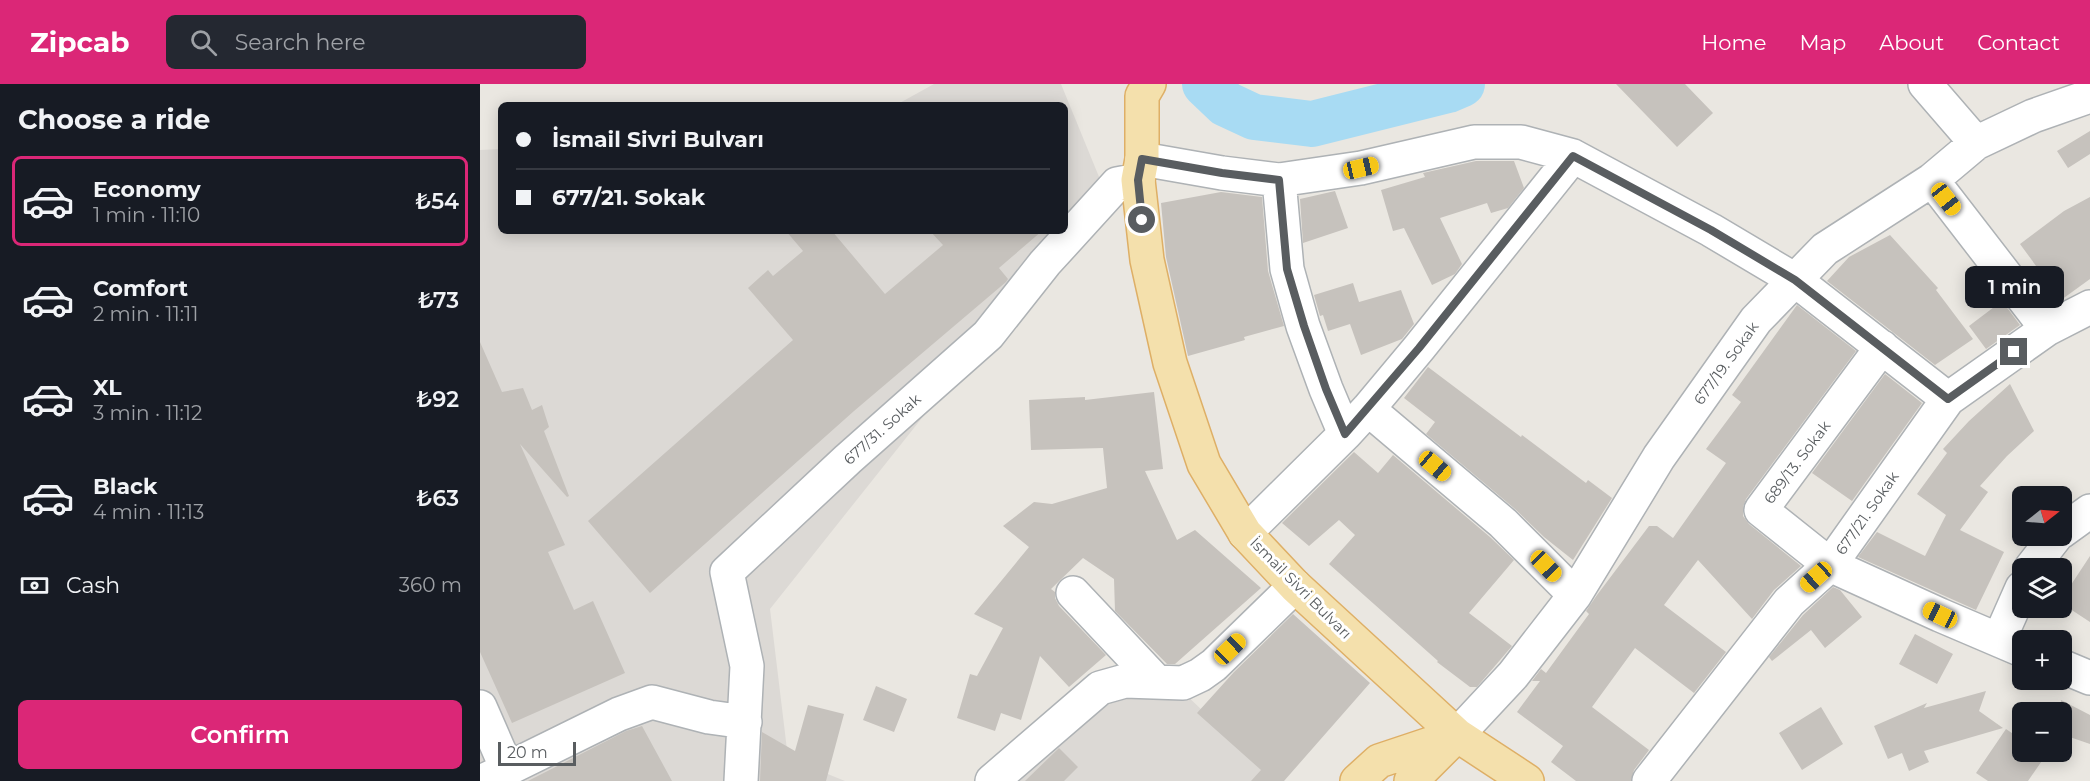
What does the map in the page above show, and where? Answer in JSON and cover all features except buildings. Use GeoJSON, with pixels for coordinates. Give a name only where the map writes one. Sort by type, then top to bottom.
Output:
{"type":"FeatureCollection","features":[{"type":"Feature","properties":{"kind":"main road","name":"İsmail Sivri Bulvarı"},"geometry":{"type":"LineString","coordinates":[[1145,90],[1140,170],[1147,260],[1170,363],[1204,464],[1245,533],[1295,586],[1457,735],[1527,781]]}},
{"type":"Feature","properties":{"kind":"main road","name":"677/19. Sokak"},"geometry":{"type":"LineString","coordinates":[[1357,781],[1379,760],[1457,735]]}},
{"type":"Feature","properties":{"kind":"main road","name":"677/19. Sokak"},"geometry":{"type":"LineString","coordinates":[[1411,781],[1457,735]]}},
{"type":"Feature","properties":{"kind":"street"},"geometry":{"type":"LineString","coordinates":[[1925,84],[1976,143]]}},
{"type":"Feature","properties":{"kind":"street","name":"677/19. Sokak"},"geometry":{"type":"LineString","coordinates":[[1457,735],[1513,675],[1575,595],[1659,457],[1756,320],[1825,249],[1932,180],[1976,143],[2032,116],[2090,96]]}},
{"type":"Feature","properties":{"kind":"street"},"geometry":{"type":"LineString","coordinates":[[1140,170],[1222,173],[1279,180],[1361,168],[1474,142],[1521,142],[1573,156],[1711,230],[1795,280],[1948,399]]}},
{"type":"Feature","properties":{"kind":"street"},"geometry":{"type":"LineString","coordinates":[[1245,533],[1368,409],[1573,156]]}},
{"type":"Feature","properties":{"kind":"street","name":"677/31. Sokak"},"geometry":{"type":"LineString","coordinates":[[741,781],[747,666],[727,572],[848,459],[988,335],[1045,263],[1117,184],[1140,170]]}},
{"type":"Feature","properties":{"kind":"street"},"geometry":{"type":"LineString","coordinates":[[1279,180],[1287,269],[1326,389],[1345,434]]}},
{"type":"Feature","properties":{"kind":"street"},"geometry":{"type":"LineString","coordinates":[[1932,180],[2047,329]]}},
{"type":"Feature","properties":{"kind":"street","name":"677/21. Sokak"},"geometry":{"type":"LineString","coordinates":[[1649,781],[1789,602],[1830,565],[1948,399],[2047,329],[2090,307]]}},
{"type":"Feature","properties":{"kind":"street","name":"689/13. Sokak"},"geometry":{"type":"LineString","coordinates":[[1882,347],[1761,510],[1830,565],[2010,645]]}},
{"type":"Feature","properties":{"kind":"street"},"geometry":{"type":"LineString","coordinates":[[1368,409],[1503,523],[1575,595]]}},
{"type":"Feature","properties":{"kind":"street"},"geometry":{"type":"LineString","coordinates":[[2072,524],[2090,511]]}},
{"type":"Feature","properties":{"kind":"street"},"geometry":{"type":"LineString","coordinates":[[2039,558],[2048,546]]}},
{"type":"Feature","properties":{"kind":"street"},"geometry":{"type":"LineString","coordinates":[[992,781],[1100,688],[1125,681],[1155,680],[1183,683],[1200,675],[1214,665],[1295,586]]}},
{"type":"Feature","properties":{"kind":"street"},"geometry":{"type":"LineString","coordinates":[[1073,593],[1155,680]]}},
{"type":"Feature","properties":{"kind":"street"},"geometry":{"type":"LineString","coordinates":[[2010,645],[2016,618]]}},
{"type":"Feature","properties":{"kind":"street"},"geometry":{"type":"LineString","coordinates":[[2072,671],[2090,678]]}},
{"type":"Feature","properties":{"kind":"street"},"geometry":{"type":"LineString","coordinates":[[480,707],[495,775],[619,714],[652,702],[710,717],[745,722]]}},
{"type":"Feature","properties":{"kind":"shaded area"},"geometry":{"type":"Polygon","coordinates":[[[934,84],[1061,84],[1104,189],[770,609],[788,758],[845,781],[480,781],[480,150],[498,149],[498,234],[1068,234],[1068,102],[901,102],[934,84]]]}},
{"type":"Feature","properties":{"kind":"shaded area"},"geometry":{"type":"Polygon","coordinates":[[[1157,667],[1276,781],[1010,781],[1157,667]]]}},
{"type":"Feature","properties":{"kind":"waterway"},"geometry":{"type":"LineString","coordinates":[[1205,84],[1226,104],[1254,117],[1312,124],[1448,90],[1462,84]]}},
{"type":"Feature","properties":{"kind":"route"},"geometry":{"type":"LineString","coordinates":[[1142,220],[1138,180],[1142,159],[1279,180],[1287,269],[1326,389],[1345,434],[1419,348],[1573,156],[1711,230],[1795,280],[1948,399],[2014,352]]}}]}
